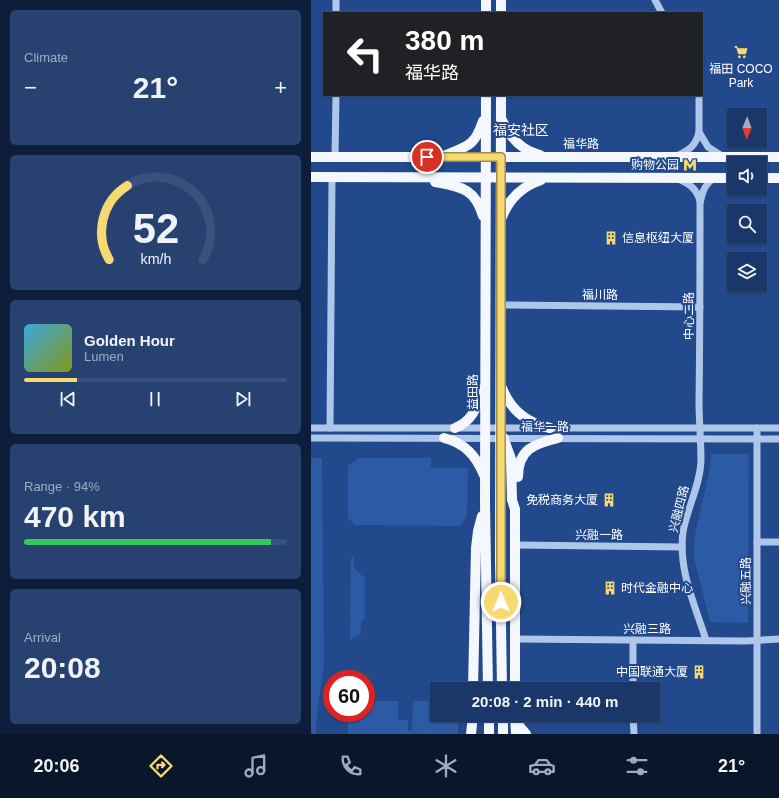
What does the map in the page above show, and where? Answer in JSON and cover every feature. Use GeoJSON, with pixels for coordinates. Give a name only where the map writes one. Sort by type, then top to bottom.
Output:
{"type":"FeatureCollection","features":[{"type":"Feature","properties":{"kind":"main road"},"geometry":{"type":"LineString","coordinates":[[486,0],[486,12]]}},
{"type":"Feature","properties":{"kind":"main road"},"geometry":{"type":"LineString","coordinates":[[501,0],[501,12]]}},
{"type":"Feature","properties":{"kind":"main road","name":"益田路"},"geometry":{"type":"LineString","coordinates":[[486,96],[485,503],[488,682]]}},
{"type":"Feature","properties":{"kind":"main road"},"geometry":{"type":"LineString","coordinates":[[501,96],[500,559],[502,682]]}},
{"type":"Feature","properties":{"kind":"main road"},"geometry":{"type":"LineString","coordinates":[[442,157],[464,148],[476,139],[486,111]]}},
{"type":"Feature","properties":{"kind":"main road"},"geometry":{"type":"LineString","coordinates":[[501,111],[506,128],[516,142],[523,148],[533,153],[554,157]]}},
{"type":"Feature","properties":{"kind":"main road","name":"福华路"},"geometry":{"type":"LineString","coordinates":[[311,157],[727,157]]}},
{"type":"Feature","properties":{"kind":"main road","name":"福华路"},"geometry":{"type":"LineString","coordinates":[[767,157],[779,157]]}},
{"type":"Feature","properties":{"kind":"main road"},"geometry":{"type":"LineString","coordinates":[[311,178],[727,178]]}},
{"type":"Feature","properties":{"kind":"main road"},"geometry":{"type":"LineString","coordinates":[[416,178],[465,189],[479,204],[486,225]]}},
{"type":"Feature","properties":{"kind":"main road"},"geometry":{"type":"LineString","coordinates":[[501,223],[506,208],[517,193],[536,182],[548,178]]}},
{"type":"Feature","properties":{"kind":"main road"},"geometry":{"type":"LineString","coordinates":[[767,178],[779,178]]}},
{"type":"Feature","properties":{"kind":"main road"},"geometry":{"type":"LineString","coordinates":[[500,383],[506,398],[513,409],[525,419],[537,425],[550,428]]}},
{"type":"Feature","properties":{"kind":"main road"},"geometry":{"type":"LineString","coordinates":[[455,428],[465,423],[472,416],[486,384]]}},
{"type":"Feature","properties":{"kind":"main road"},"geometry":{"type":"LineString","coordinates":[[501,435],[511,459],[512,500],[515,509],[515,682]]}},
{"type":"Feature","properties":{"kind":"main road"},"geometry":{"type":"LineString","coordinates":[[444,438],[453,440],[469,450],[478,462],[486,479]]}},
{"type":"Feature","properties":{"kind":"main road"},"geometry":{"type":"LineString","coordinates":[[500,538],[505,527],[512,500],[517,491],[518,466],[524,454],[532,447],[558,438]]}},
{"type":"Feature","properties":{"kind":"main road"},"geometry":{"type":"LineString","coordinates":[[473,682],[476,548],[478,530],[485,503]]}},
{"type":"Feature","properties":{"kind":"main road"},"geometry":{"type":"LineString","coordinates":[[471,734],[472,722]]}},
{"type":"Feature","properties":{"kind":"main road"},"geometry":{"type":"LineString","coordinates":[[489,722],[489,734]]}},
{"type":"Feature","properties":{"kind":"main road"},"geometry":{"type":"LineString","coordinates":[[503,722],[503,734]]}},
{"type":"Feature","properties":{"kind":"main road"},"geometry":{"type":"LineString","coordinates":[[515,722],[516,734]]}},
{"type":"Feature","properties":{"kind":"main road"},"geometry":{"type":"LineString","coordinates":[[518,722],[526,734]]}},
{"type":"Feature","properties":{"kind":"street"},"geometry":{"type":"LineString","coordinates":[[336,0],[336,12]]}},
{"type":"Feature","properties":{"kind":"street"},"geometry":{"type":"LineString","coordinates":[[655,0],[661,12]]}},
{"type":"Feature","properties":{"kind":"street"},"geometry":{"type":"LineString","coordinates":[[335,157],[336,96]]}},
{"type":"Feature","properties":{"kind":"street"},"geometry":{"type":"LineString","coordinates":[[676,157],[693,146],[699,132],[699,96]]}},
{"type":"Feature","properties":{"kind":"street"},"geometry":{"type":"LineString","coordinates":[[699,132],[703,140],[711,149],[727,157]]}},
{"type":"Feature","properties":{"kind":"street"},"geometry":{"type":"LineString","coordinates":[[330,428],[332,178]]}},
{"type":"Feature","properties":{"kind":"street","name":"中心二路"},"geometry":{"type":"LineString","coordinates":[[673,178],[683,181],[693,188],[699,197],[700,204],[699,428]]}},
{"type":"Feature","properties":{"kind":"street","name":"中心二路"},"geometry":{"type":"LineString","coordinates":[[700,204],[705,186],[714,178]]}},
{"type":"Feature","properties":{"kind":"street","name":"福川路"},"geometry":{"type":"LineString","coordinates":[[501,305],[700,307]]}},
{"type":"Feature","properties":{"kind":"street","name":"福华一路"},"geometry":{"type":"LineString","coordinates":[[311,428],[455,428],[501,435],[558,438],[779,439]]}},
{"type":"Feature","properties":{"kind":"street","name":"福华一路"},"geometry":{"type":"LineString","coordinates":[[501,435],[550,428],[779,428]]}},
{"type":"Feature","properties":{"kind":"street","name":"兴融四路"},"geometry":{"type":"LineString","coordinates":[[699,428],[700,472],[685,522],[682,547],[684,568],[688,585],[706,640]]}},
{"type":"Feature","properties":{"kind":"street","name":"兴融五路"},"geometry":{"type":"LineString","coordinates":[[757,428],[757,734]]}},
{"type":"Feature","properties":{"kind":"street","name":"福华一路"},"geometry":{"type":"LineString","coordinates":[[311,438],[444,438],[486,433]]}},
{"type":"Feature","properties":{"kind":"street"},"geometry":{"type":"LineString","coordinates":[[757,542],[779,542]]}},
{"type":"Feature","properties":{"kind":"street","name":"兴融一路"},"geometry":{"type":"LineString","coordinates":[[515,546],[682,547]]}},
{"type":"Feature","properties":{"kind":"street","name":"兴融三路"},"geometry":{"type":"LineString","coordinates":[[515,639],[779,639]]}},
{"type":"Feature","properties":{"kind":"street"},"geometry":{"type":"LineString","coordinates":[[633,640],[633,682]]}},
{"type":"Feature","properties":{"kind":"street"},"geometry":{"type":"LineString","coordinates":[[633,722],[633,734]]}},
{"type":"Feature","properties":{"kind":"shaded area"},"geometry":{"type":"Polygon","coordinates":[[[711,454],[749,454],[748,623],[710,622],[694,558],[696,529],[710,469],[711,454]]]}},
{"type":"Feature","properties":{"kind":"shaded area"},"geometry":{"type":"Polygon","coordinates":[[[311,458],[322,458],[324,662],[316,734],[311,734],[311,458]]]}},
{"type":"Feature","properties":{"kind":"shaded area"},"geometry":{"type":"Polygon","coordinates":[[[359,458],[431,458],[431,468],[468,468],[467,516],[460,526],[355,525],[348,518],[348,466],[359,458]]]}},
{"type":"Feature","properties":{"kind":"shaded area"},"geometry":{"type":"Polygon","coordinates":[[[354,556],[354,568],[365,578],[365,617],[361,622],[361,634],[350,640],[351,559],[354,556]]]}},
{"type":"Feature","properties":{"kind":"shaded area"},"geometry":{"type":"Polygon","coordinates":[[[375,701],[398,701],[398,720],[408,720],[408,731],[412,731],[413,701],[430,701],[430,722],[458,722],[458,734],[348,734],[348,722],[375,722],[375,701]]]}},
{"type":"Feature","properties":{"kind":"place","name":"福田 COCO Park"},"geometry":{"type":"Point","coordinates":[741,52]}},
{"type":"Feature","properties":{"kind":"place","name":"购物公园"},"geometry":{"type":"Point","coordinates":[690,165]}},
{"type":"Feature","properties":{"kind":"place","name":"信息枢纽大厦"},"geometry":{"type":"Point","coordinates":[611,238]}},
{"type":"Feature","properties":{"kind":"place","name":"免税商务大厦"},"geometry":{"type":"Point","coordinates":[609,500]}},
{"type":"Feature","properties":{"kind":"place","name":"时代金融中心"},"geometry":{"type":"Point","coordinates":[610,588]}},
{"type":"Feature","properties":{"kind":"place","name":"中国联通大厦"},"geometry":{"type":"Point","coordinates":[699,672]}},
{"type":"Feature","properties":{"kind":"district","name":"福安社区"},"geometry":{"type":"Point","coordinates":[521,130]}},
{"type":"Feature","properties":{"kind":"route"},"geometry":{"type":"LineString","coordinates":[[427,157],[501,157],[501,602]]}}]}
